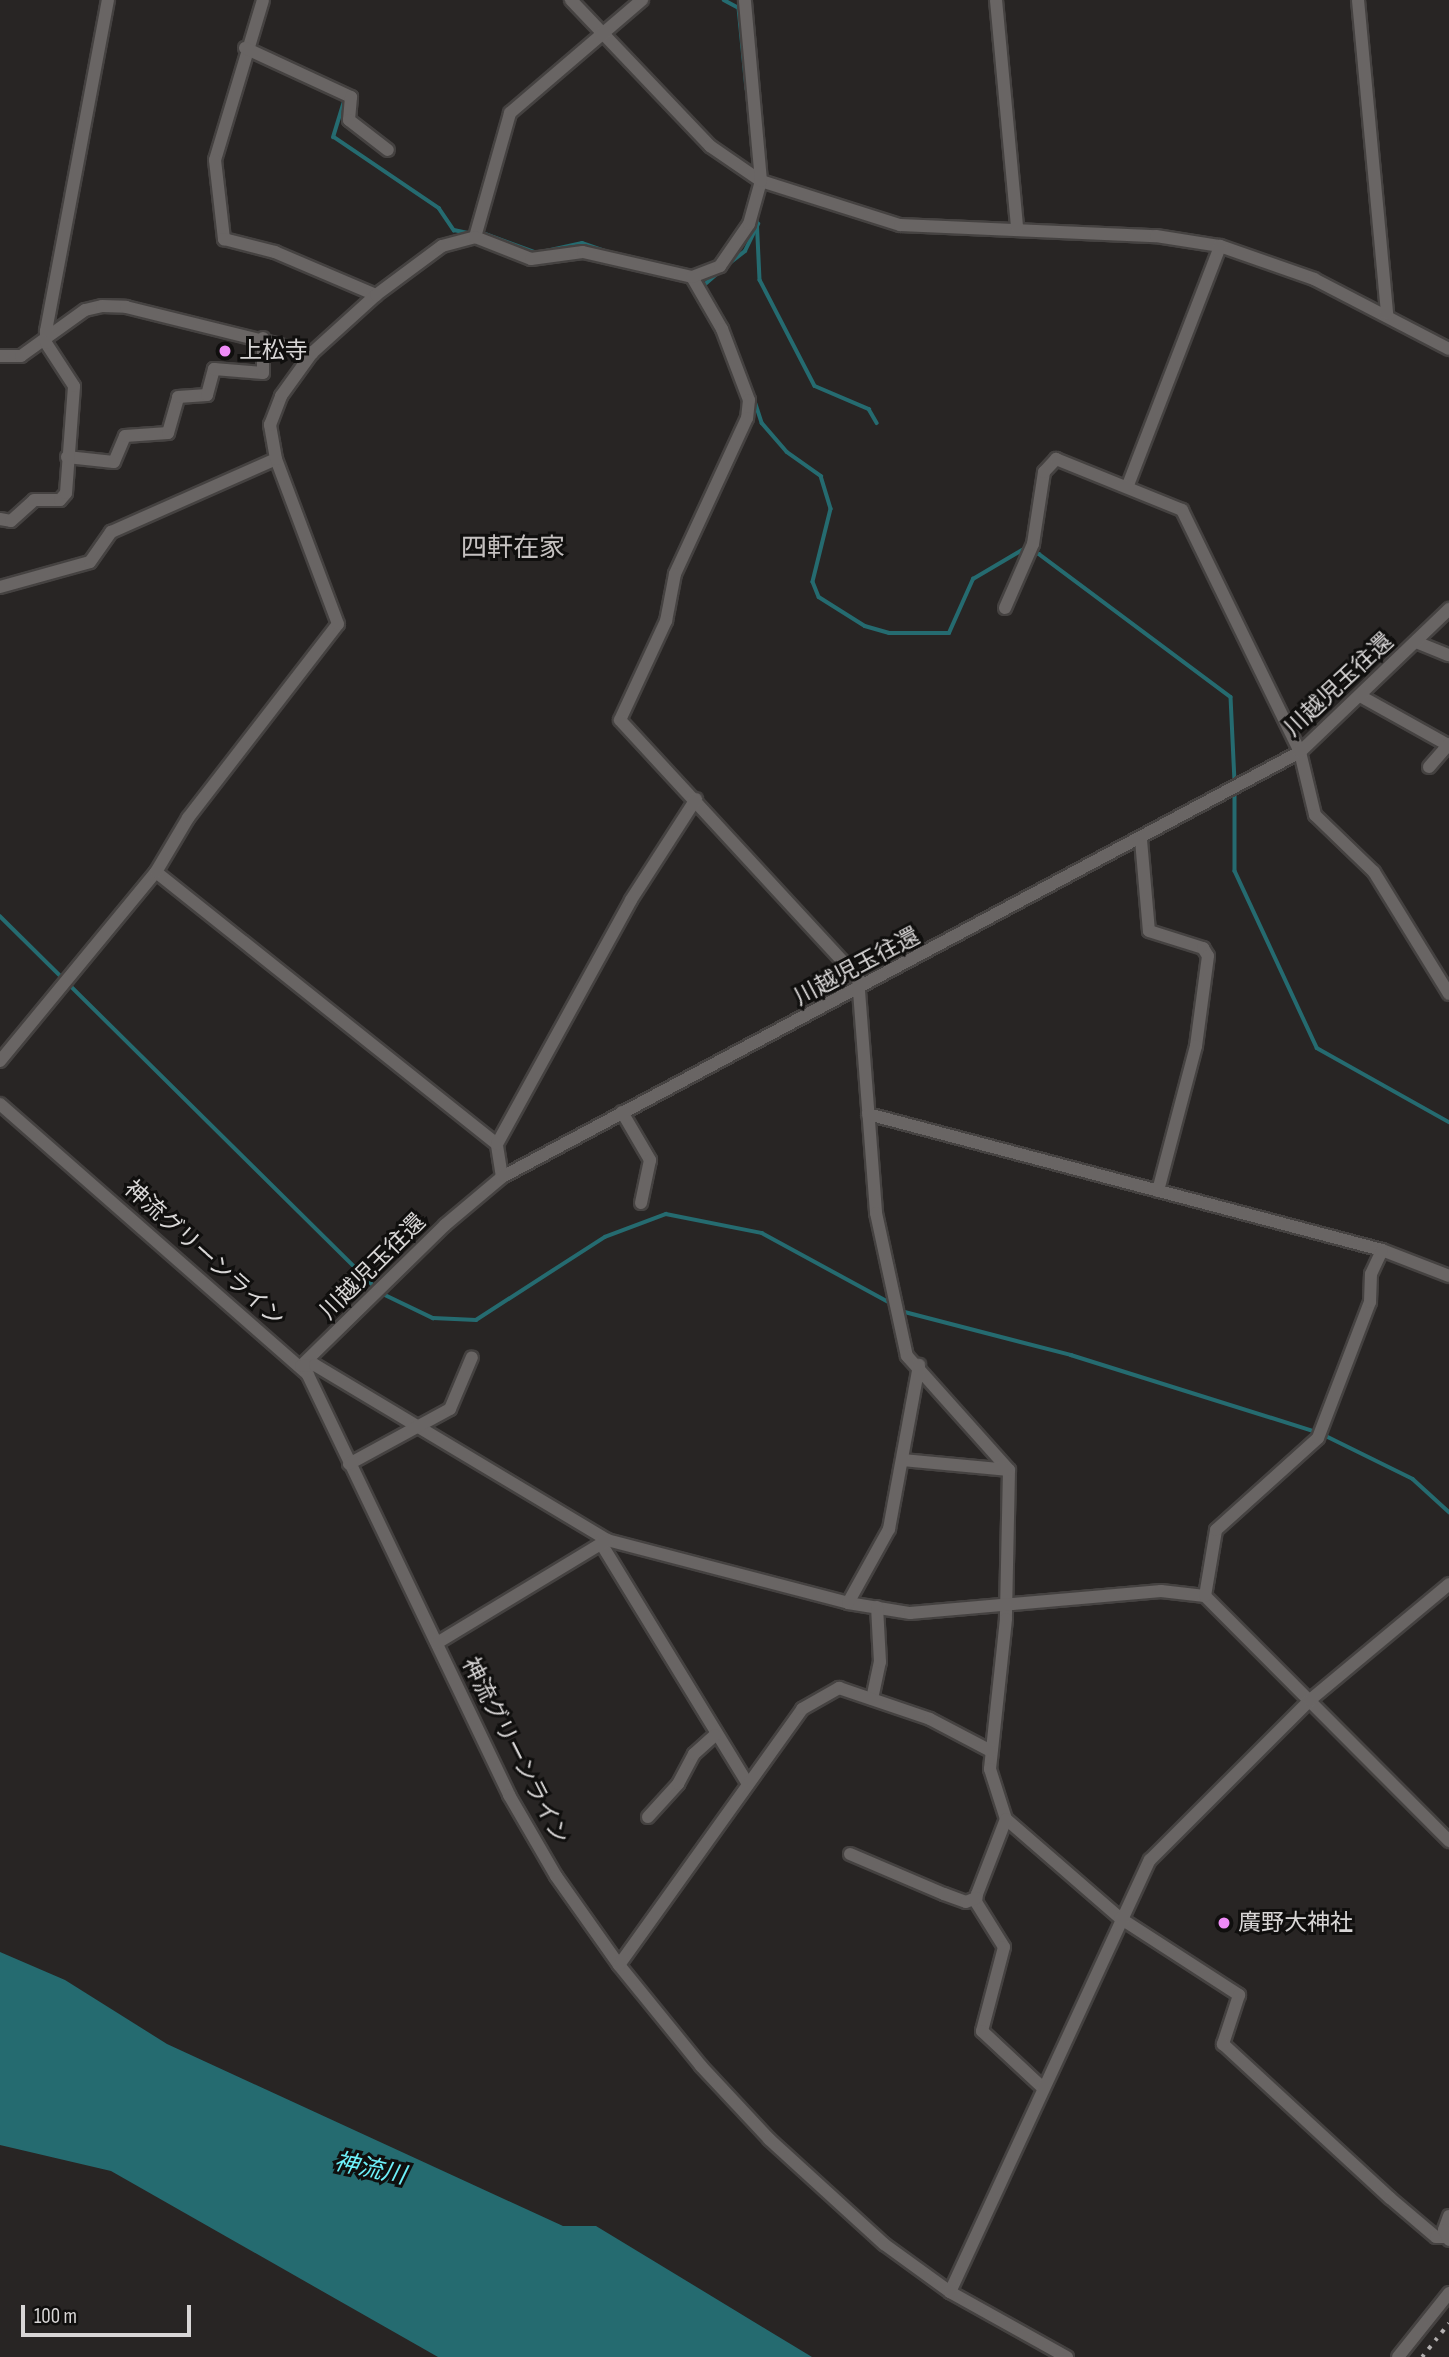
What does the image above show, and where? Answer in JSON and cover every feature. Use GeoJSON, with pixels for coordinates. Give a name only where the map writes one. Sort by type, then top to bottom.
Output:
{"type":"FeatureCollection","features":[{"type":"Feature","properties":{"kind":"street"},"geometry":{"type":"LineString","coordinates":[[0,519],[11,521],[34,500],[60,500],[66,493],[74,386],[46,342],[108,0]]}},
{"type":"Feature","properties":{"kind":"street"},"geometry":{"type":"LineString","coordinates":[[263,0],[245,48],[215,160],[224,239],[275,252],[376,295]]}},
{"type":"Feature","properties":{"kind":"street"},"geometry":{"type":"LineString","coordinates":[[571,0],[710,146],[761,181],[900,225],[1017,227],[1156,236],[1220,246],[1314,279],[1387,314],[1449,349]]}},
{"type":"Feature","properties":{"kind":"street"},"geometry":{"type":"LineString","coordinates":[[475,237],[510,113],[642,0]]}},
{"type":"Feature","properties":{"kind":"street"},"geometry":{"type":"LineString","coordinates":[[0,1061],[156,872],[188,818],[338,624],[276,459],[273,410],[312,354],[376,295],[442,246],[475,237],[531,259],[583,252],[692,277],[720,265],[749,224],[761,181],[745,0]]}},
{"type":"Feature","properties":{"kind":"street"},"geometry":{"type":"LineString","coordinates":[[996,0],[1017,227]]}},
{"type":"Feature","properties":{"kind":"street"},"geometry":{"type":"LineString","coordinates":[[1358,0],[1387,314]]}},
{"type":"Feature","properties":{"kind":"street"},"geometry":{"type":"LineString","coordinates":[[245,48],[351,97],[349,120],[388,150]]}},
{"type":"Feature","properties":{"kind":"street"},"geometry":{"type":"LineString","coordinates":[[1128,485],[1220,246]]}},
{"type":"Feature","properties":{"kind":"street"},"geometry":{"type":"LineString","coordinates":[[692,277],[722,329],[749,400],[747,418],[675,574],[666,621],[620,720],[696,799],[858,978],[862,990],[876,1213],[907,1356],[919,1365],[1009,1470],[1006,1603],[990,1769],[1006,1819],[1120,1918],[1240,1995],[1223,2044],[1399,2206],[1436,2237],[1448,2238],[1449,2216]]}},
{"type":"Feature","properties":{"kind":"street"},"geometry":{"type":"LineString","coordinates":[[0,356],[21,356],[46,342],[85,310],[102,306],[263,338],[312,354]]}},
{"type":"Feature","properties":{"kind":"street"},"geometry":{"type":"LineString","coordinates":[[67,457],[114,462],[125,436],[168,433],[178,397],[207,395],[214,369],[263,373],[263,338]]}},
{"type":"Feature","properties":{"kind":"street"},"geometry":{"type":"LineString","coordinates":[[1005,608],[1033,544],[1044,471],[1056,458],[1128,485],[1182,510],[1300,751],[1315,815],[1374,872],[1449,994]]}},
{"type":"Feature","properties":{"kind":"street"},"geometry":{"type":"LineString","coordinates":[[0,587],[90,562],[111,532],[276,459]]}},
{"type":"Feature","properties":{"kind":"street"},"geometry":{"type":"LineString","coordinates":[[1416,642],[1449,609]]}},
{"type":"Feature","properties":{"kind":"street","name":"川越児玉往還"},"geometry":{"type":"LineString","coordinates":[[301,1366],[444,1225],[502,1177],[622,1112],[862,990],[1300,751],[1362,698],[1416,642],[1449,655]]}},
{"type":"Feature","properties":{"kind":"street"},"geometry":{"type":"LineString","coordinates":[[1362,698],[1449,744],[1429,767]]}},
{"type":"Feature","properties":{"kind":"street"},"geometry":{"type":"LineString","coordinates":[[502,1177],[498,1144],[631,900],[696,799]]}},
{"type":"Feature","properties":{"kind":"street"},"geometry":{"type":"LineString","coordinates":[[1141,840],[1149,931],[1203,948],[1208,957],[1196,1046],[1158,1191]]}},
{"type":"Feature","properties":{"kind":"street"},"geometry":{"type":"LineString","coordinates":[[156,872],[498,1144]]}},
{"type":"Feature","properties":{"kind":"street","name":"神流グリーンライン"},"geometry":{"type":"LineString","coordinates":[[0,1104],[301,1366],[509,1795],[556,1876],[618,1965],[769,2139],[884,2245],[950,2292],[1067,2357]]}},
{"type":"Feature","properties":{"kind":"street"},"geometry":{"type":"LineString","coordinates":[[622,1112],[650,1160],[641,1203]]}},
{"type":"Feature","properties":{"kind":"street"},"geometry":{"type":"LineString","coordinates":[[868,1114],[1382,1250],[1449,1276]]}},
{"type":"Feature","properties":{"kind":"street"},"geometry":{"type":"LineString","coordinates":[[1205,1596],[1216,1530],[1318,1438],[1370,1302],[1371,1274],[1382,1250]]}},
{"type":"Feature","properties":{"kind":"street"},"geometry":{"type":"LineString","coordinates":[[349,1464],[420,1429],[450,1409],[472,1357]]}},
{"type":"Feature","properties":{"kind":"street"},"geometry":{"type":"LineString","coordinates":[[301,1366],[315,1365],[605,1543],[848,1603],[910,1613],[1161,1591],[1205,1596],[1449,1840]]}},
{"type":"Feature","properties":{"kind":"street"},"geometry":{"type":"LineString","coordinates":[[848,1603],[889,1529],[919,1365]]}},
{"type":"Feature","properties":{"kind":"street"},"geometry":{"type":"LineString","coordinates":[[902,1460],[1009,1470]]}},
{"type":"Feature","properties":{"kind":"street"},"geometry":{"type":"LineString","coordinates":[[437,1643],[605,1543]]}},
{"type":"Feature","properties":{"kind":"street"},"geometry":{"type":"LineString","coordinates":[[605,1543],[715,1734],[748,1784]]}},
{"type":"Feature","properties":{"kind":"street"},"geometry":{"type":"LineString","coordinates":[[950,2292],[1120,1918],[1150,1860],[1310,1700],[1449,1584]]}},
{"type":"Feature","properties":{"kind":"street"},"geometry":{"type":"LineString","coordinates":[[872,1699],[880,1662],[877,1607]]}},
{"type":"Feature","properties":{"kind":"street"},"geometry":{"type":"LineString","coordinates":[[618,1965],[802,1709],[839,1688],[930,1719],[991,1751]]}},
{"type":"Feature","properties":{"kind":"street"},"geometry":{"type":"LineString","coordinates":[[648,1817],[715,1734]]}},
{"type":"Feature","properties":{"kind":"street"},"geometry":{"type":"LineString","coordinates":[[850,1854],[966,1902],[976,1898],[1006,1819]]}},
{"type":"Feature","properties":{"kind":"street"},"geometry":{"type":"LineString","coordinates":[[976,1898],[1004,1947],[982,2031],[985,2039],[1042,2088]]}},
{"type":"Feature","properties":{"kind":"street"},"geometry":{"type":"LineString","coordinates":[[1398,2357],[1449,2293]]}},
{"type":"Feature","properties":{"kind":"water","name":"神流川"},"geometry":{"type":"Polygon","coordinates":[[[0,1952],[65,1980],[167,2044],[563,2226],[596,2226],[812,2357],[438,2357],[111,2171],[0,2145],[0,1952]]]}},
{"type":"Feature","properties":{"kind":"waterway"},"geometry":{"type":"LineString","coordinates":[[724,0],[739,8],[747,89]]}},
{"type":"Feature","properties":{"kind":"waterway"},"geometry":{"type":"LineString","coordinates":[[345,100],[334,137],[439,208],[454,230],[468,233]]}},
{"type":"Feature","properties":{"kind":"waterway"},"geometry":{"type":"LineString","coordinates":[[757,216],[760,280],[815,386],[869,409],[877,423]]}},
{"type":"Feature","properties":{"kind":"waterway"},"geometry":{"type":"LineString","coordinates":[[726,266],[745,251],[758,224]]}},
{"type":"Feature","properties":{"kind":"waterway"},"geometry":{"type":"LineString","coordinates":[[480,232],[537,253],[582,243],[605,251]]}},
{"type":"Feature","properties":{"kind":"waterway"},"geometry":{"type":"LineString","coordinates":[[612,253],[692,273]]}},
{"type":"Feature","properties":{"kind":"waterway"},"geometry":{"type":"LineString","coordinates":[[703,286],[718,273]]}},
{"type":"Feature","properties":{"kind":"waterway"},"geometry":{"type":"LineString","coordinates":[[733,342],[742,364]]}},
{"type":"Feature","properties":{"kind":"waterway"},"geometry":{"type":"LineString","coordinates":[[754,398],[762,423],[787,452],[821,476],[831,509],[813,582],[819,597],[865,626],[889,633],[949,633],[973,579],[1024,549],[1039,554],[1231,697],[1235,782]]}},
{"type":"Feature","properties":{"kind":"waterway"},"geometry":{"type":"LineString","coordinates":[[1235,790],[1235,871],[1317,1048],[1449,1122]]}},
{"type":"Feature","properties":{"kind":"waterway"},"geometry":{"type":"LineString","coordinates":[[0,916],[375,1287]]}},
{"type":"Feature","properties":{"kind":"waterway"},"geometry":{"type":"LineString","coordinates":[[381,1293],[433,1318],[476,1320],[605,1237],[666,1214],[762,1233],[892,1304]]}},
{"type":"Feature","properties":{"kind":"waterway"},"geometry":{"type":"LineString","coordinates":[[901,1311],[1071,1355],[1317,1432]]}},
{"type":"Feature","properties":{"kind":"waterway"},"geometry":{"type":"LineString","coordinates":[[1324,1435],[1413,1479],[1449,1512]]}},
{"type":"Feature","properties":{"kind":"railway"},"geometry":{"type":"LineString","coordinates":[[1422,2357],[1449,2323]]}},
{"type":"Feature","properties":{"kind":"place","name":"上松寺"},"geometry":{"type":"Point","coordinates":[225,351]}},
{"type":"Feature","properties":{"kind":"place","name":"廣野大神社"},"geometry":{"type":"Point","coordinates":[1224,1923]}},
{"type":"Feature","properties":{"kind":"district","name":"四軒在家"},"geometry":{"type":"Point","coordinates":[513,549]}}]}
